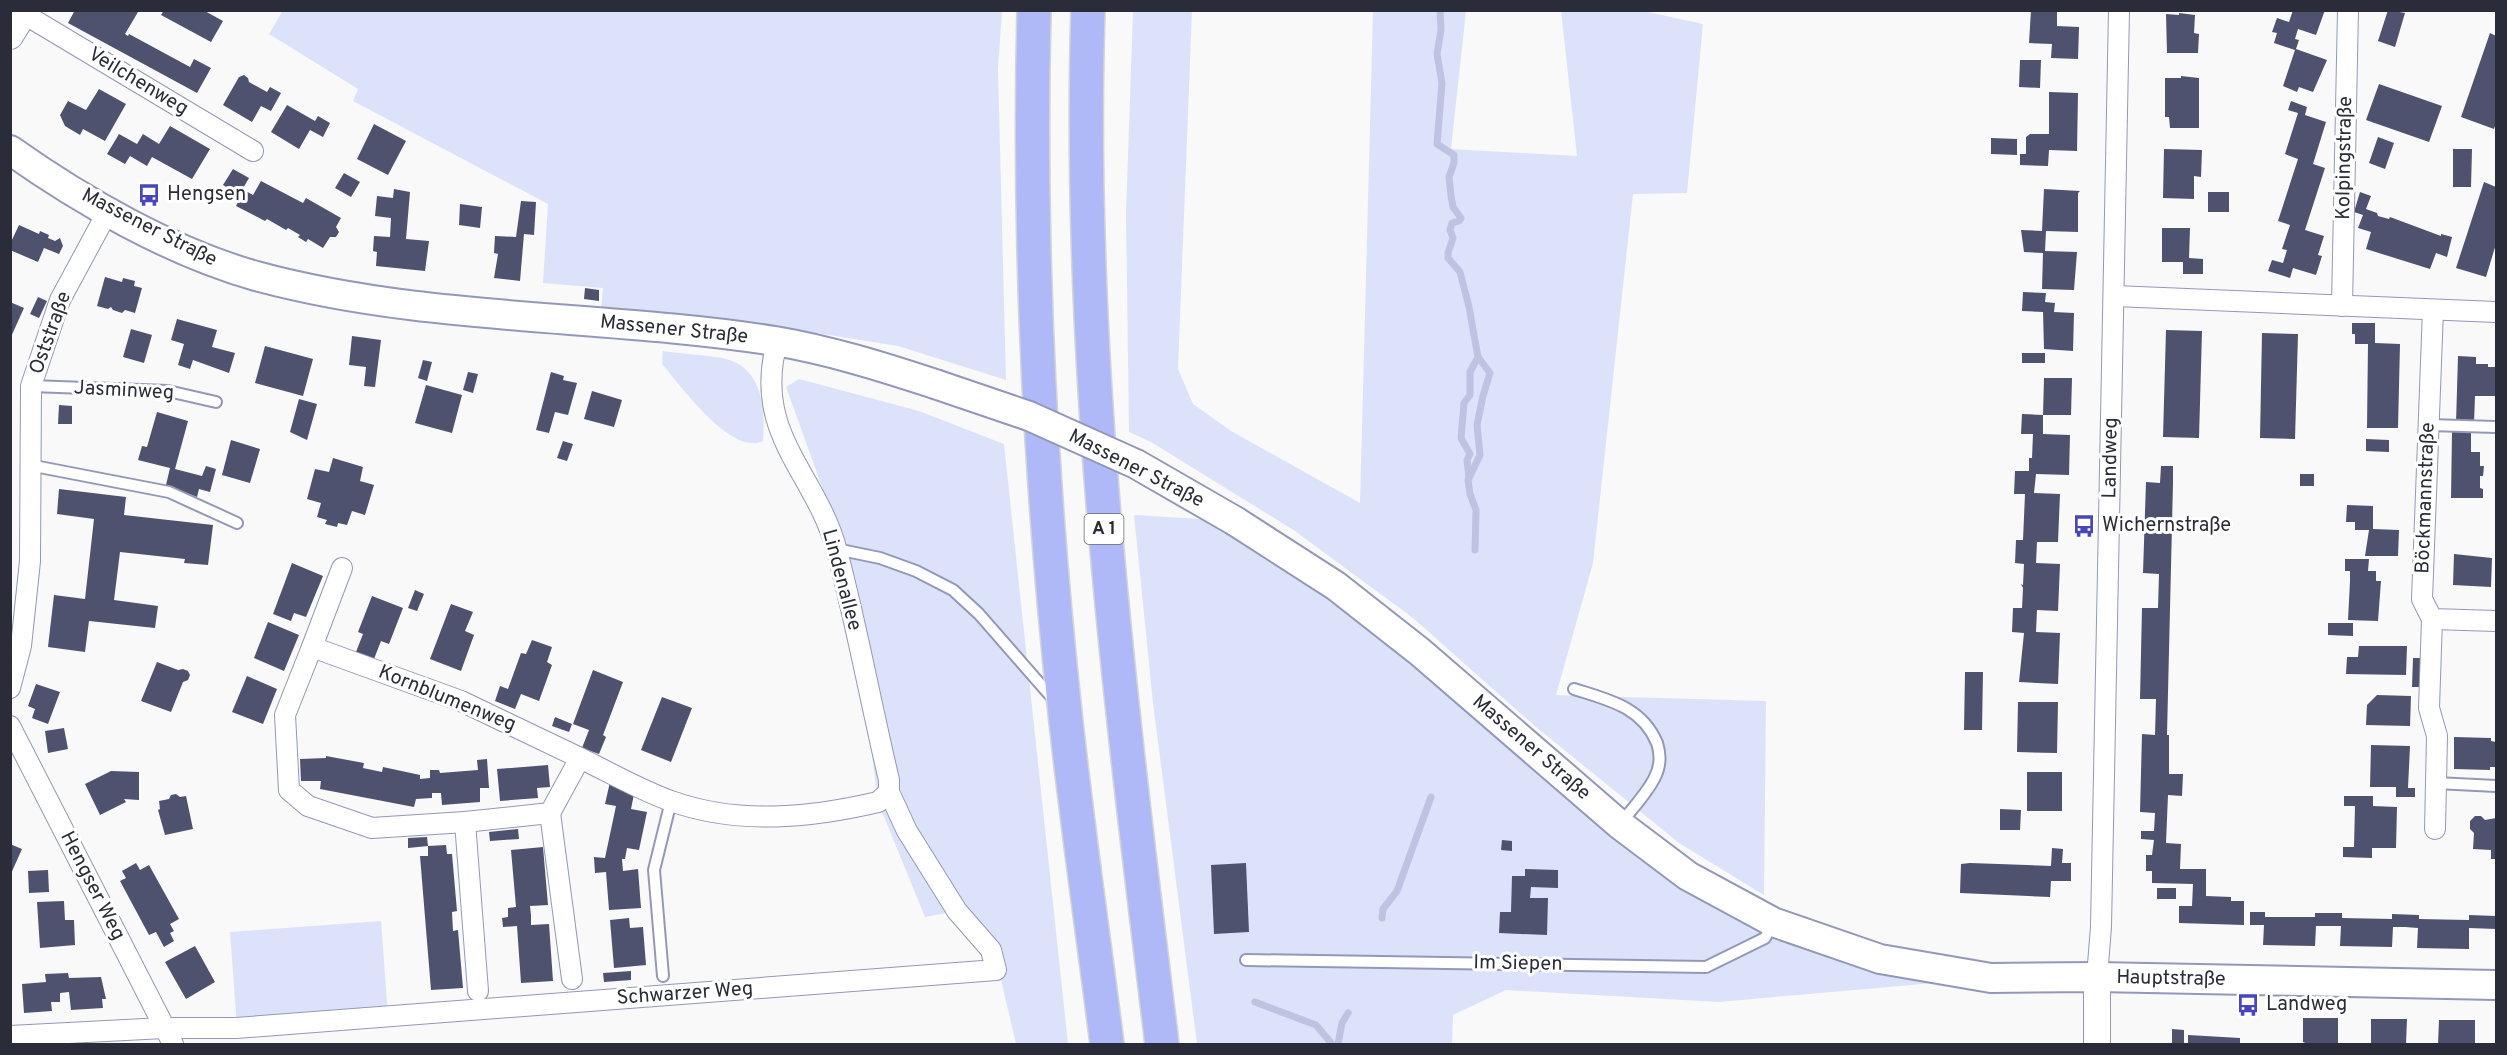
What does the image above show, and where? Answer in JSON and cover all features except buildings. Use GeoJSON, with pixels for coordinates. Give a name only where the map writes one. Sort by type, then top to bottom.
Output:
{"type":"FeatureCollection","features":[{"type":"Feature","properties":{"kind":"highway"},"geometry":{"type":"LineString","coordinates":[[1034,10],[1032,114],[1039,386],[1065,713],[1107,1044]]}},
{"type":"Feature","properties":{"kind":"highway","name":"A 1"},"geometry":{"type":"LineString","coordinates":[[1088,10],[1085,113],[1094,384],[1121,712],[1162,1044]]}},
{"type":"Feature","properties":{"kind":"main road","name":"Massener Straße"},"geometry":{"type":"LineString","coordinates":[[10,150],[108,211],[182,248],[256,276],[342,295],[465,313],[626,323],[777,342],[873,364],[1029,416],[1126,460],[1235,521],[1336,586],[1392,630],[1619,824],[1688,876],[1773,922],[1880,959],[1991,978],[2097,977]]}},
{"type":"Feature","properties":{"kind":"main road","name":"Hauptstraße"},"geometry":{"type":"LineString","coordinates":[[2097,977],[2496,985]]}},
{"type":"Feature","properties":{"kind":"street","name":"Landweg"},"geometry":{"type":"LineString","coordinates":[[2097,977],[2101,927],[2119,10]]}},
{"type":"Feature","properties":{"kind":"street","name":"Kolpingstraße"},"geometry":{"type":"LineString","coordinates":[[2342,306],[2348,10]]}},
{"type":"Feature","properties":{"kind":"street"},"geometry":{"type":"LineString","coordinates":[[10,36],[25,12]]}},
{"type":"Feature","properties":{"kind":"street","name":"Veilchenweg"},"geometry":{"type":"LineString","coordinates":[[25,12],[253,150]]}},
{"type":"Feature","properties":{"kind":"street","name":"Oststraße"},"geometry":{"type":"LineString","coordinates":[[10,688],[21,646],[30,561],[29,465],[32,386],[60,300],[108,211]]}},
{"type":"Feature","properties":{"kind":"street"},"geometry":{"type":"LineString","coordinates":[[2115,296],[2496,312]]}},
{"type":"Feature","properties":{"kind":"street","name":"Böckmannstraße"},"geometry":{"type":"LineString","coordinates":[[2432,619],[2422,598],[2433,310]]}},
{"type":"Feature","properties":{"kind":"street","name":"Lindenallee"},"geometry":{"type":"LineString","coordinates":[[777,342],[772,359],[772,409],[784,445],[819,507],[836,549],[889,780],[889,792]]}},
{"type":"Feature","properties":{"kind":"street"},"geometry":{"type":"LineString","coordinates":[[342,568],[285,715],[290,790],[308,806],[372,828],[465,822],[550,813]]}},
{"type":"Feature","properties":{"kind":"street"},"geometry":{"type":"LineString","coordinates":[[2435,829],[2437,736],[2429,708],[2432,619],[2496,621]]}},
{"type":"Feature","properties":{"kind":"street","name":"Kornblumenweg"},"geometry":{"type":"LineString","coordinates":[[312,647],[461,701],[671,801],[732,816],[788,817],[878,802],[889,792]]}},
{"type":"Feature","properties":{"kind":"street","name":"Hengser Weg"},"geometry":{"type":"LineString","coordinates":[[10,726],[169,1036]]}},
{"type":"Feature","properties":{"kind":"street"},"geometry":{"type":"LineString","coordinates":[[572,979],[550,813],[580,758]]}},
{"type":"Feature","properties":{"kind":"street","name":"Schwarzer Weg"},"geometry":{"type":"LineString","coordinates":[[169,1036],[236,1028],[996,970],[992,950],[957,911],[907,831],[889,792]]}},
{"type":"Feature","properties":{"kind":"street"},"geometry":{"type":"LineString","coordinates":[[465,822],[478,991]]}},
{"type":"Feature","properties":{"kind":"street"},"geometry":{"type":"LineString","coordinates":[[2097,977],[2097,1044]]}},
{"type":"Feature","properties":{"kind":"street"},"geometry":{"type":"LineString","coordinates":[[10,1036],[169,1036]]}},
{"type":"Feature","properties":{"kind":"lane","name":"Jasminweg"},"geometry":{"type":"LineString","coordinates":[[32,386],[168,391],[216,402]]}},
{"type":"Feature","properties":{"kind":"lane"},"geometry":{"type":"LineString","coordinates":[[2429,425],[2496,427]]}},
{"type":"Feature","properties":{"kind":"lane"},"geometry":{"type":"LineString","coordinates":[[29,465],[169,492],[237,523]]}},
{"type":"Feature","properties":{"kind":"lane"},"geometry":{"type":"LineString","coordinates":[[836,549],[880,558],[916,571],[953,590],[979,614],[1065,713]]}},
{"type":"Feature","properties":{"kind":"lane"},"geometry":{"type":"LineString","coordinates":[[1574,689],[1607,699],[1638,714],[1653,733],[1659,750],[1659,767],[1654,779],[1619,824]]}},
{"type":"Feature","properties":{"kind":"lane"},"geometry":{"type":"LineString","coordinates":[[2436,783],[2496,786]]}},
{"type":"Feature","properties":{"kind":"lane"},"geometry":{"type":"LineString","coordinates":[[663,976],[654,870],[671,801]]}},
{"type":"Feature","properties":{"kind":"lane","name":"Im Siepen"},"geometry":{"type":"LineString","coordinates":[[1246,960],[1706,967],[1765,938],[1773,922]]}},
{"type":"Feature","properties":{"kind":"shaded area"},"geometry":{"type":"Polygon","coordinates":[[[283,10],[1002,11],[998,69],[1006,380],[898,346],[773,326],[601,309],[603,288],[543,283],[548,204],[353,101],[358,89],[269,34],[283,10]]]}},
{"type":"Feature","properties":{"kind":"shaded area"},"geometry":{"type":"Polygon","coordinates":[[[1133,11],[1192,11],[1178,369],[1193,404],[1231,431],[1360,503],[1373,11],[1466,11],[1451,149],[1577,156],[1561,11],[1643,11],[1703,24],[1687,193],[1633,194],[1593,563],[1556,695],[1766,701],[1764,895],[1679,843],[1536,727],[1413,618],[1295,531],[1151,442],[1129,432],[1126,213],[1133,11]]]}},
{"type":"Feature","properties":{"kind":"shaded area"},"geometry":{"type":"Polygon","coordinates":[[[663,351],[718,357],[743,367],[751,375],[760,395],[764,419],[763,441],[750,443],[737,439],[722,429],[694,402],[662,364],[663,351]]]}},
{"type":"Feature","properties":{"kind":"shaded area"},"geometry":{"type":"Polygon","coordinates":[[[799,379],[919,411],[1004,444],[1068,1044],[1016,1044],[1001,980],[957,911],[925,917],[878,802],[847,556],[786,387],[799,379]]]}},
{"type":"Feature","properties":{"kind":"shaded area"},"geometry":{"type":"Polygon","coordinates":[[[1134,515],[1235,521],[1509,728],[1773,922],[1991,978],[1719,1002],[1506,990],[1453,1015],[1452,1044],[1197,1044],[1153,703],[1134,515]]]}},
{"type":"Feature","properties":{"kind":"shaded area"},"geometry":{"type":"Polygon","coordinates":[[[381,921],[388,1016],[237,1027],[230,932],[381,921]]]}},
{"type":"Feature","properties":{"kind":"waterway"},"geometry":{"type":"LineString","coordinates":[[1440,10],[1441,30],[1437,54],[1442,83],[1437,144],[1454,155],[1449,177],[1451,196],[1453,207],[1461,218],[1452,223],[1450,230],[1453,238],[1448,258],[1460,272],[1478,357],[1490,373],[1477,425],[1480,455],[1468,480],[1476,510],[1475,550]]}},
{"type":"Feature","properties":{"kind":"waterway"},"geometry":{"type":"LineString","coordinates":[[1469,478],[1467,460],[1470,454],[1461,438],[1464,403],[1470,395],[1470,372],[1478,357]]}},
{"type":"Feature","properties":{"kind":"waterway"},"geometry":{"type":"LineString","coordinates":[[1382,918],[1383,909],[1397,891],[1431,797]]}},
{"type":"Feature","properties":{"kind":"waterway"},"geometry":{"type":"LineString","coordinates":[[1255,1002],[1316,1025],[1332,1044]]}},
{"type":"Feature","properties":{"kind":"waterway"},"geometry":{"type":"LineString","coordinates":[[1338,1044],[1342,1023],[1348,1013]]}},
{"type":"Feature","properties":{"kind":"place","name":"Hengsen"},"geometry":{"type":"Point","coordinates":[149,195]}},
{"type":"Feature","properties":{"kind":"place","name":"Wichernstraße"},"geometry":{"type":"Point","coordinates":[2084,526]}},
{"type":"Feature","properties":{"kind":"place","name":"Landweg"},"geometry":{"type":"Point","coordinates":[2248,1005]}}]}
